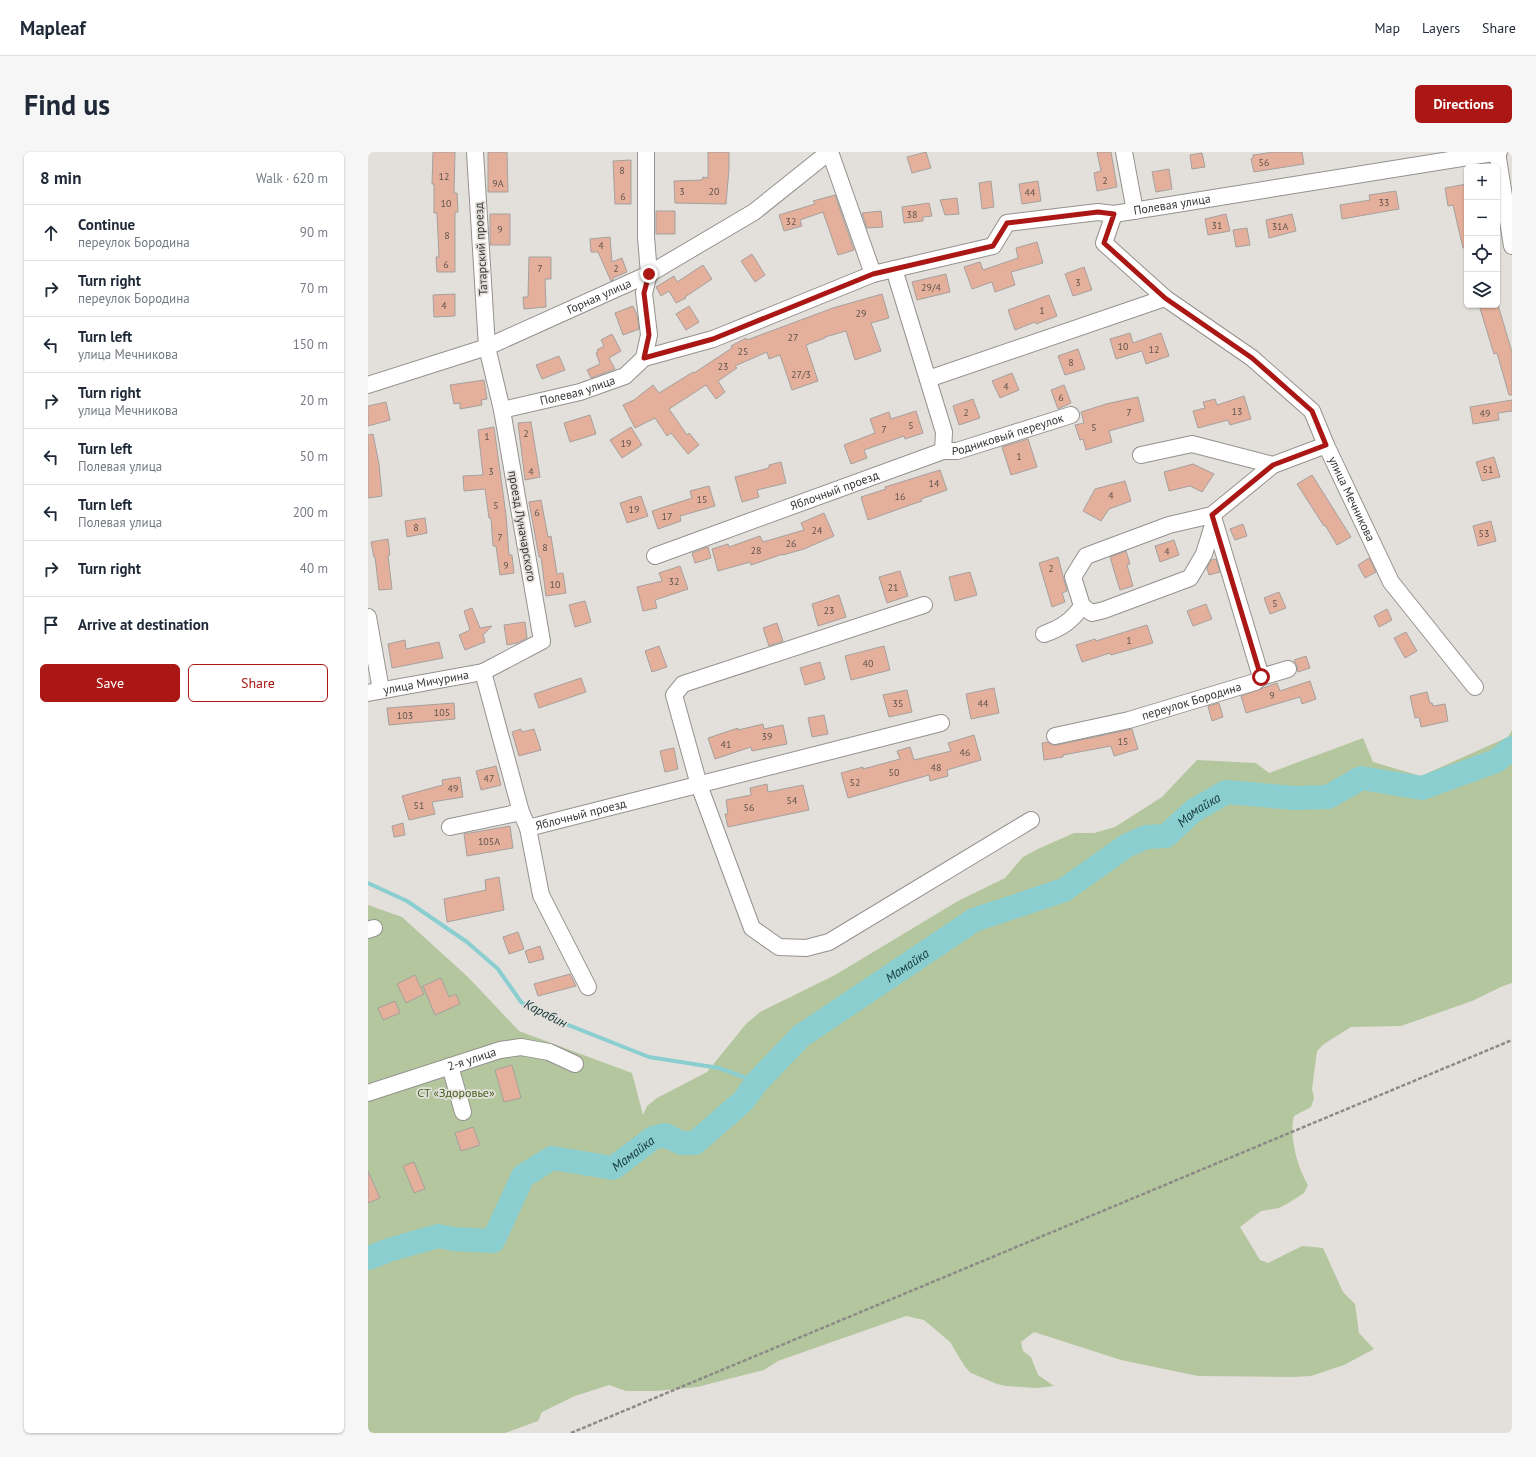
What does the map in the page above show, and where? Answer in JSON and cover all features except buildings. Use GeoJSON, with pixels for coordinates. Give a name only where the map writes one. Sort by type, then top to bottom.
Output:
{"type":"FeatureCollection","features":[{"type":"Feature","properties":{"kind":"street","name":"Татарский проезд"},"geometry":{"type":"LineString","coordinates":[[475,152],[487,347]]}},
{"type":"Feature","properties":{"kind":"street"},"geometry":{"type":"LineString","coordinates":[[644,358],[649,335],[644,293],[649,274],[646,237],[646,152]]}},
{"type":"Feature","properties":{"kind":"street","name":"Горная улица"},"geometry":{"type":"LineString","coordinates":[[368,385],[487,347],[649,274],[754,212],[829,152]]}},
{"type":"Feature","properties":{"kind":"street"},"geometry":{"type":"LineString","coordinates":[[829,152],[873,274]]}},
{"type":"Feature","properties":{"kind":"street"},"geometry":{"type":"LineString","coordinates":[[1124,152],[1135,211]]}},
{"type":"Feature","properties":{"kind":"street","name":"Полевая улица"},"geometry":{"type":"LineString","coordinates":[[502,410],[580,392],[625,376],[644,358],[713,339],[873,274],[993,246],[1007,223],[1098,212],[1114,214],[1135,211],[1498,152],[1512,246]]}},
{"type":"Feature","properties":{"kind":"street","name":"улица Мечникова"},"geometry":{"type":"LineString","coordinates":[[1114,214],[1104,243],[1165,298],[1252,358],[1312,411],[1326,445],[1391,582],[1475,687]]}},
{"type":"Feature","properties":{"kind":"street"},"geometry":{"type":"LineString","coordinates":[[894,269],[944,432],[943,451]]}},
{"type":"Feature","properties":{"kind":"street"},"geometry":{"type":"LineString","coordinates":[[928,379],[1165,298]]}},
{"type":"Feature","properties":{"kind":"street","name":"проезд Луначарского"},"geometry":{"type":"LineString","coordinates":[[483,672],[542,641],[502,410],[487,347]]}},
{"type":"Feature","properties":{"kind":"street","name":"Родниковый переулок"},"geometry":{"type":"LineString","coordinates":[[943,451],[956,451],[1071,415]]}},
{"type":"Feature","properties":{"kind":"street"},"geometry":{"type":"LineString","coordinates":[[1141,455],[1192,444],[1273,465]]}},
{"type":"Feature","properties":{"kind":"street"},"geometry":{"type":"LineString","coordinates":[[1213,519],[1169,525],[1086,556],[1073,577],[1082,606],[1092,613],[1104,610],[1190,578],[1204,554],[1213,519],[1273,465],[1326,445]]}},
{"type":"Feature","properties":{"kind":"street","name":"Яблочный проезд"},"geometry":{"type":"LineString","coordinates":[[655,556],[943,451]]}},
{"type":"Feature","properties":{"kind":"street"},"geometry":{"type":"LineString","coordinates":[[1213,519],[1261,677]]}},
{"type":"Feature","properties":{"kind":"street"},"geometry":{"type":"LineString","coordinates":[[924,604],[682,684],[674,696],[699,785],[752,928],[779,947],[806,948],[829,942],[1031,820]]}},
{"type":"Feature","properties":{"kind":"street"},"geometry":{"type":"LineString","coordinates":[[1044,634],[1055,630],[1074,618],[1082,606]]}},
{"type":"Feature","properties":{"kind":"street"},"geometry":{"type":"LineString","coordinates":[[368,617],[374,691]]}},
{"type":"Feature","properties":{"kind":"street","name":"переулок Бородина"},"geometry":{"type":"LineString","coordinates":[[1055,736],[1129,720],[1255,682],[1261,677],[1288,669]]}},
{"type":"Feature","properties":{"kind":"street","name":"Яблочный проезд"},"geometry":{"type":"LineString","coordinates":[[483,672],[521,812],[528,828],[941,723]]}},
{"type":"Feature","properties":{"kind":"street","name":"улица Мичурина"},"geometry":{"type":"LineString","coordinates":[[374,691],[483,672]]}},
{"type":"Feature","properties":{"kind":"street"},"geometry":{"type":"LineString","coordinates":[[450,826],[521,812]]}},
{"type":"Feature","properties":{"kind":"street"},"geometry":{"type":"LineString","coordinates":[[528,828],[541,895],[588,987]]}},
{"type":"Feature","properties":{"kind":"street","name":"2-я улица"},"geometry":{"type":"LineString","coordinates":[[368,1093],[500,1050],[521,1047],[549,1052],[575,1064]]}},
{"type":"Feature","properties":{"kind":"street"},"geometry":{"type":"LineString","coordinates":[[450,1066],[463,1112]]}},
{"type":"Feature","properties":{"kind":"path"},"geometry":{"type":"LineString","coordinates":[[571,1433],[1512,1040]]}},
{"type":"Feature","properties":{"kind":"green space","name":"СТ «Здоровье»"},"geometry":{"type":"Polygon","coordinates":[[[1512,730],[1512,983],[1472,1001],[1401,1026],[1351,1027],[1324,1044],[1317,1051],[1312,1089],[1314,1098],[1311,1107],[1294,1116],[1293,1124],[1293,1142],[1297,1161],[1308,1185],[1304,1193],[1287,1204],[1279,1208],[1261,1211],[1240,1227],[1260,1260],[1268,1263],[1302,1246],[1323,1248],[1343,1292],[1355,1304],[1359,1333],[1374,1349],[1344,1365],[1311,1376],[1198,1376],[1121,1360],[1034,1332],[1021,1342],[1023,1351],[1031,1357],[1038,1375],[1054,1386],[1037,1388],[1006,1386],[997,1384],[971,1373],[965,1367],[950,1342],[924,1320],[906,1316],[778,1361],[764,1370],[697,1387],[656,1391],[626,1391],[609,1385],[575,1396],[542,1412],[538,1421],[505,1433],[368,1433],[368,905],[402,917],[468,977],[519,1031],[632,1073],[643,1115],[647,1106],[657,1098],[707,1072],[746,1024],[760,1012],[835,975],[958,901],[1005,878],[1023,857],[1040,848],[1074,833],[1094,833],[1115,827],[1162,797],[1197,760],[1256,763],[1269,773],[1363,738],[1373,762],[1421,776],[1508,737],[1512,730]]]}},
{"type":"Feature","properties":{"kind":"waterway","name":"Мамайка"},"geometry":{"type":"LineString","coordinates":[[368,1258],[389,1250],[438,1236],[454,1239],[493,1241],[523,1176],[552,1158],[613,1168],[653,1138],[665,1135],[681,1143],[695,1143],[743,1101],[757,1082],[801,1036],[974,920],[1064,890],[1126,846],[1146,837],[1166,836],[1193,811],[1226,792],[1294,798],[1328,797],[1361,778],[1422,788],[1496,761],[1512,748]]}},
{"type":"Feature","properties":{"kind":"waterway","name":"Карабин"},"geometry":{"type":"LineString","coordinates":[[368,883],[407,901],[467,942],[498,969],[521,1002],[548,1017],[649,1057],[719,1068],[757,1082]]}},
{"type":"Feature","properties":{"kind":"route"},"geometry":{"type":"LineString","coordinates":[[649,274],[644,293],[649,335],[644,358],[713,339],[873,274],[993,246],[1007,223],[1098,212],[1114,214],[1104,243],[1165,298],[1252,358],[1312,411],[1326,445],[1273,465],[1212,515],[1261,677]]}}]}
